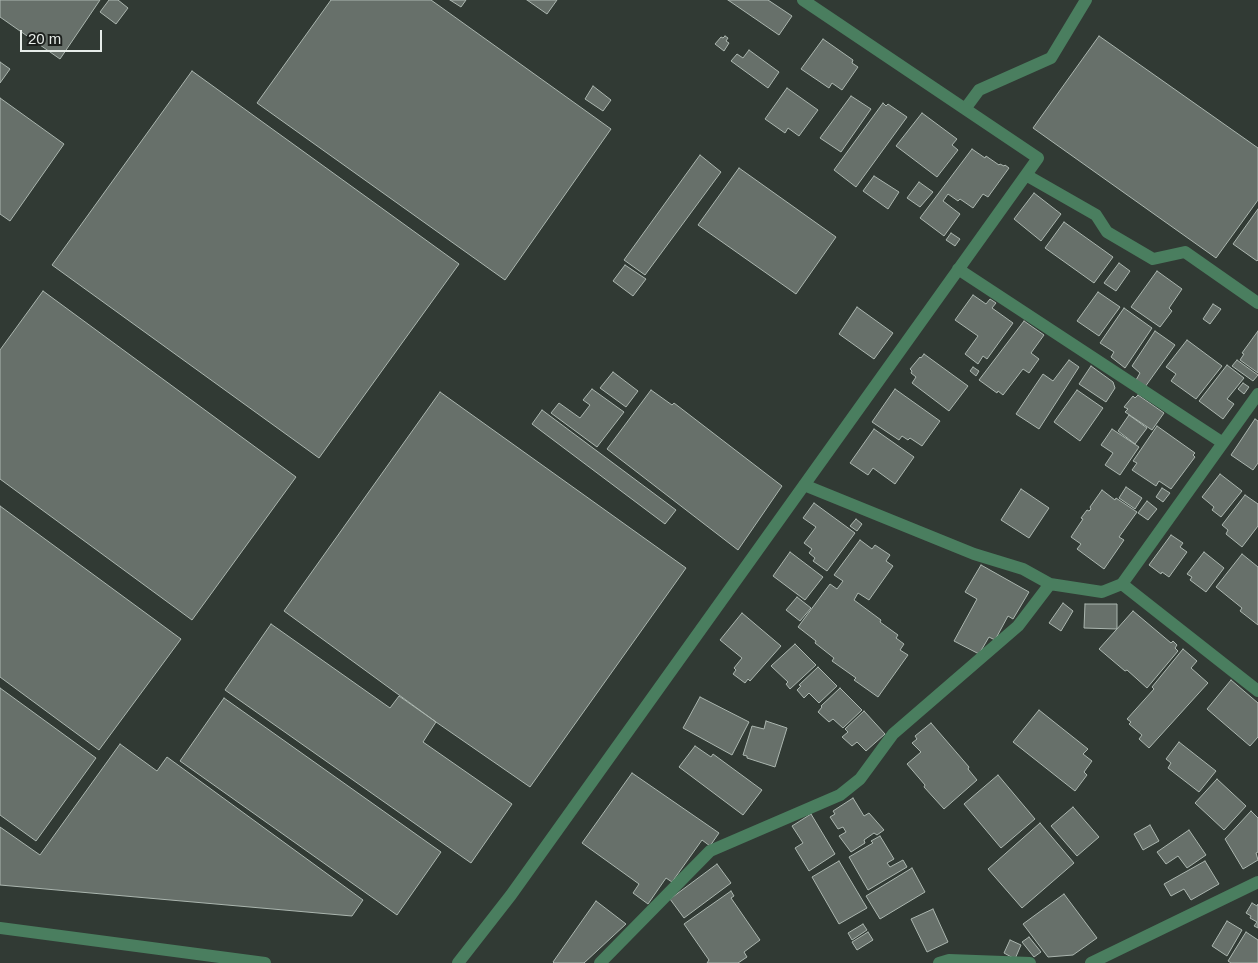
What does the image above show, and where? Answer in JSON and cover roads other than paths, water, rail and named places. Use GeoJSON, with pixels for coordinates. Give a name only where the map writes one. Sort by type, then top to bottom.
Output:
{"type":"FeatureCollection","features":[{"type":"Feature","properties":{"kind":"street"},"geometry":{"type":"LineString","coordinates":[[458,963],[511,894],[1038,158],[803,0]]}},
{"type":"Feature","properties":{"kind":"street"},"geometry":{"type":"LineString","coordinates":[[965,109],[979,90],[1051,58],[1086,0]]}},
{"type":"Feature","properties":{"kind":"street"},"geometry":{"type":"LineString","coordinates":[[1026,174],[1096,214],[1106,232],[1153,259],[1185,252],[1258,303]]}},
{"type":"Feature","properties":{"kind":"street"},"geometry":{"type":"LineString","coordinates":[[958,269],[1223,443]]}},
{"type":"Feature","properties":{"kind":"street"},"geometry":{"type":"LineString","coordinates":[[804,485],[974,554],[1023,569],[1050,584],[1102,592],[1122,584],[1258,394]]}},
{"type":"Feature","properties":{"kind":"street"},"geometry":{"type":"LineString","coordinates":[[600,963],[710,851],[840,795],[860,780],[893,734],[1018,626],[1050,584]]}},
{"type":"Feature","properties":{"kind":"street"},"geometry":{"type":"LineString","coordinates":[[1122,584],[1258,690]]}},
{"type":"Feature","properties":{"kind":"street"},"geometry":{"type":"LineString","coordinates":[[1090,963],[1258,882]]}},
{"type":"Feature","properties":{"kind":"street"},"geometry":{"type":"LineString","coordinates":[[0,928],[265,963]]}},
{"type":"Feature","properties":{"kind":"street"},"geometry":{"type":"LineString","coordinates":[[939,963],[949,960],[1030,963]]}}]}
